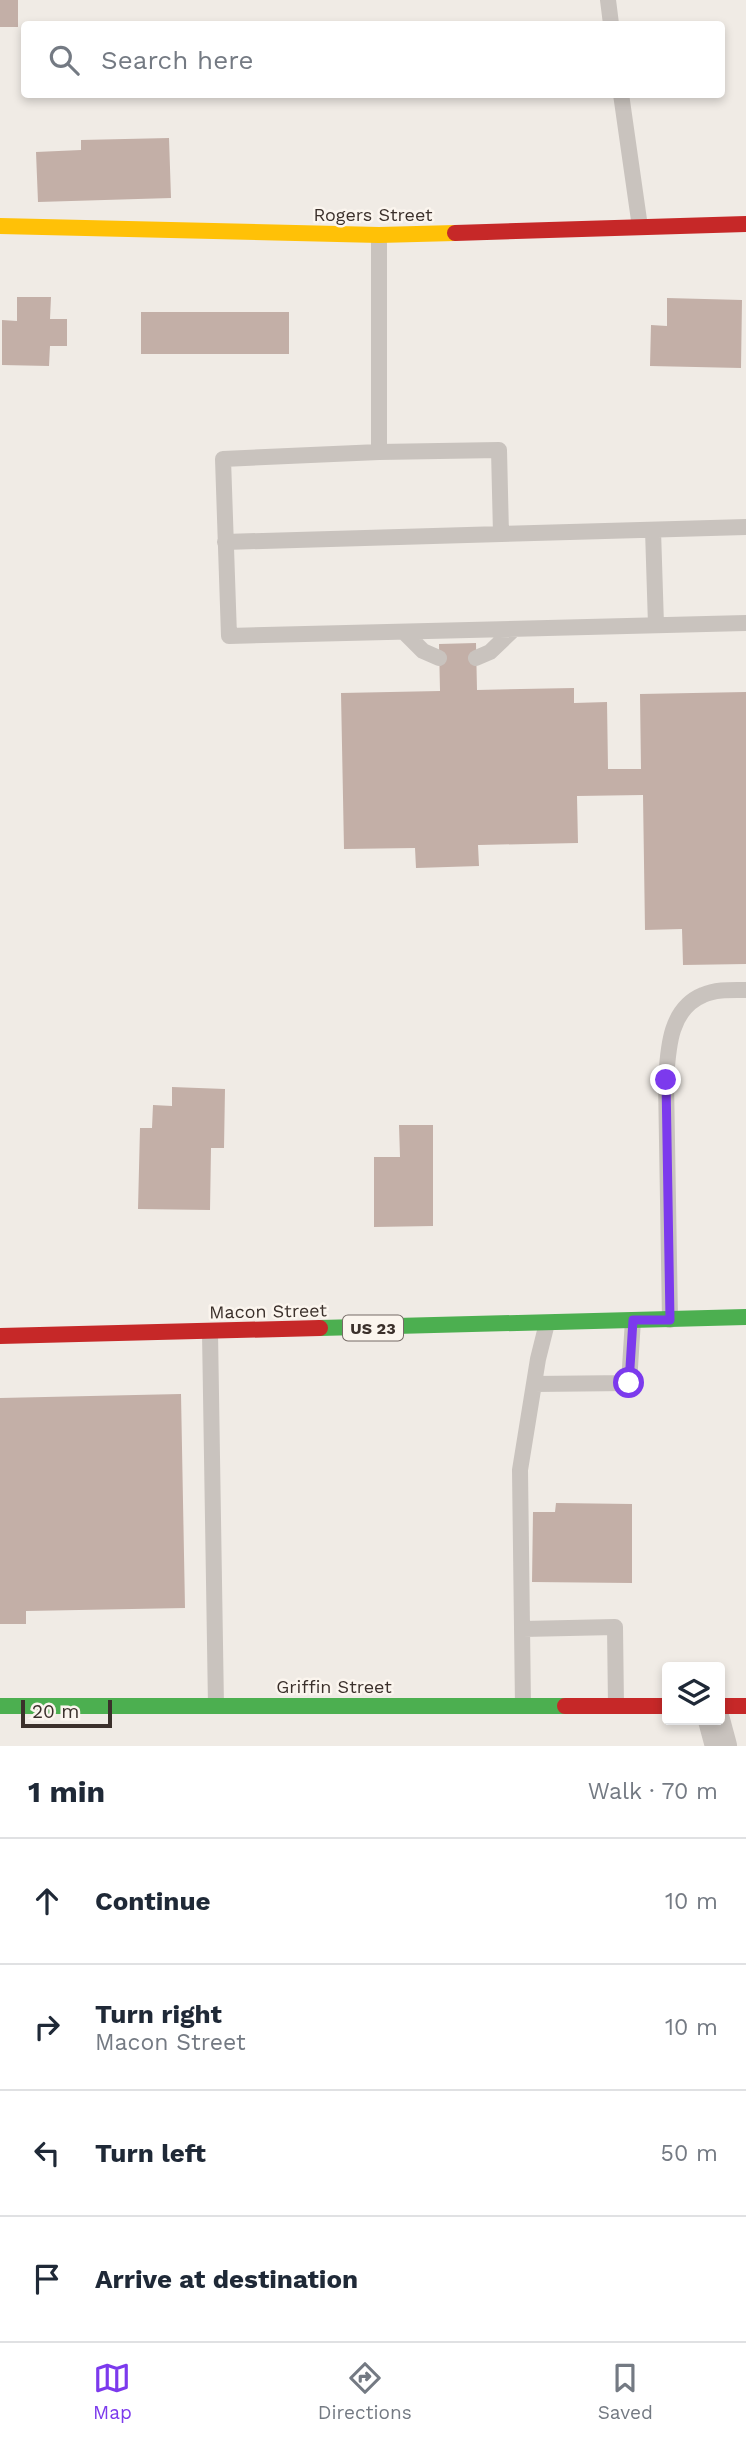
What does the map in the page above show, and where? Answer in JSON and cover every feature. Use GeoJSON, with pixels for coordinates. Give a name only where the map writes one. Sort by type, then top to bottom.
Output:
{"type":"FeatureCollection","features":[{"type":"Feature","properties":{"kind":"main road","name":"Rogers Street"},"geometry":{"type":"LineString","coordinates":[[0,226],[379,235],[746,224]]}},
{"type":"Feature","properties":{"kind":"main road","name":"Macon Street"},"geometry":{"type":"LineString","coordinates":[[0,1336],[746,1317]]}},
{"type":"Feature","properties":{"kind":"main road","name":"Griffin Street"},"geometry":{"type":"LineString","coordinates":[[0,1706],[662,1706]]}},
{"type":"Feature","properties":{"kind":"main road"},"geometry":{"type":"LineString","coordinates":[[725,1706],[746,1706]]}},
{"type":"Feature","properties":{"kind":"street"},"geometry":{"type":"LineString","coordinates":[[715,1725],[720,1746]]}},
{"type":"Feature","properties":{"kind":"lane"},"geometry":{"type":"LineString","coordinates":[[608,0],[611,21]]}},
{"type":"Feature","properties":{"kind":"lane"},"geometry":{"type":"LineString","coordinates":[[622,98],[640,227]]}},
{"type":"Feature","properties":{"kind":"lane"},"geometry":{"type":"LineString","coordinates":[[379,235],[379,452]]}},
{"type":"Feature","properties":{"kind":"lane"},"geometry":{"type":"LineString","coordinates":[[501,534],[499,450],[223,459],[229,636],[746,623]]}},
{"type":"Feature","properties":{"kind":"lane"},"geometry":{"type":"LineString","coordinates":[[225,542],[746,527]]}},
{"type":"Feature","properties":{"kind":"lane"},"geometry":{"type":"LineString","coordinates":[[653,530],[656,625]]}},
{"type":"Feature","properties":{"kind":"lane"},"geometry":{"type":"LineString","coordinates":[[476,658],[490,652],[514,629]]}},
{"type":"Feature","properties":{"kind":"lane"},"geometry":{"type":"LineString","coordinates":[[404,632],[424,650],[439,658]]}},
{"type":"Feature","properties":{"kind":"lane"},"geometry":{"type":"LineString","coordinates":[[670,1320],[666,1080],[669,1044],[676,1020],[688,1005],[701,995],[715,991],[746,990]]}},
{"type":"Feature","properties":{"kind":"lane"},"geometry":{"type":"LineString","coordinates":[[534,1384],[629,1383],[633,1320]]}},
{"type":"Feature","properties":{"kind":"lane"},"geometry":{"type":"LineString","coordinates":[[523,1706],[520,1470],[538,1359],[547,1323]]}},
{"type":"Feature","properties":{"kind":"lane"},"geometry":{"type":"LineString","coordinates":[[210,1332],[216,1706]]}},
{"type":"Feature","properties":{"kind":"lane"},"geometry":{"type":"LineString","coordinates":[[523,1629],[615,1628],[616,1706]]}},
{"type":"Feature","properties":{"kind":"building"},"geometry":{"type":"Polygon","coordinates":[[[0,0],[18,0],[18,27],[0,27],[0,0]]]}},
{"type":"Feature","properties":{"kind":"building"},"geometry":{"type":"Polygon","coordinates":[[[169,138],[171,198],[38,202],[36,152],[81,150],[81,140],[169,138]]]}},
{"type":"Feature","properties":{"kind":"building"},"geometry":{"type":"Polygon","coordinates":[[[17,297],[51,297],[50,319],[67,319],[67,346],[50,346],[49,366],[2,365],[2,320],[17,321],[17,297]]]}},
{"type":"Feature","properties":{"kind":"building"},"geometry":{"type":"Polygon","coordinates":[[[667,298],[742,300],[741,368],[650,366],[651,325],[667,326],[667,298]]]}},
{"type":"Feature","properties":{"kind":"building"},"geometry":{"type":"Polygon","coordinates":[[[141,312],[289,312],[289,354],[141,354],[141,312]]]}},
{"type":"Feature","properties":{"kind":"building"},"geometry":{"type":"Polygon","coordinates":[[[476,643],[477,690],[574,688],[574,703],[607,702],[608,769],[641,769],[640,694],[746,692],[746,964],[683,965],[682,929],[645,930],[643,795],[577,796],[578,843],[478,845],[479,866],[416,868],[415,848],[344,849],[341,693],[440,691],[439,644],[476,643]]]}},
{"type":"Feature","properties":{"kind":"building"},"geometry":{"type":"Polygon","coordinates":[[[172,1087],[225,1089],[224,1148],[211,1148],[210,1210],[138,1209],[140,1128],[152,1128],[153,1105],[172,1106],[172,1087]]]}},
{"type":"Feature","properties":{"kind":"building"},"geometry":{"type":"Polygon","coordinates":[[[399,1125],[433,1125],[433,1226],[374,1227],[374,1157],[400,1157],[399,1125]]]}},
{"type":"Feature","properties":{"kind":"building"},"geometry":{"type":"Polygon","coordinates":[[[181,1394],[185,1608],[26,1611],[26,1624],[0,1624],[0,1398],[181,1394]]]}},
{"type":"Feature","properties":{"kind":"building"},"geometry":{"type":"Polygon","coordinates":[[[556,1503],[632,1504],[632,1583],[532,1582],[533,1512],[555,1512],[556,1503]]]}},
{"type":"Feature","properties":{"kind":"traffic: fast"},"geometry":{"type":"LineString","coordinates":[[320,1328],[746,1317]]}},
{"type":"Feature","properties":{"kind":"traffic: fast"},"geometry":{"type":"LineString","coordinates":[[0,1706],[565,1706]]}},
{"type":"Feature","properties":{"kind":"traffic: slow"},"geometry":{"type":"LineString","coordinates":[[0,226],[379,235],[455,233]]}},
{"type":"Feature","properties":{"kind":"traffic: jam"},"geometry":{"type":"LineString","coordinates":[[455,233],[746,224]]}},
{"type":"Feature","properties":{"kind":"traffic: jam"},"geometry":{"type":"LineString","coordinates":[[0,1336],[320,1328]]}},
{"type":"Feature","properties":{"kind":"traffic: jam"},"geometry":{"type":"LineString","coordinates":[[565,1706],[662,1706]]}},
{"type":"Feature","properties":{"kind":"traffic: jam"},"geometry":{"type":"LineString","coordinates":[[725,1706],[746,1706]]}},
{"type":"Feature","properties":{"kind":"route"},"geometry":{"type":"LineString","coordinates":[[629,1383],[633,1320],[670,1320],[666,1080]]}}]}
